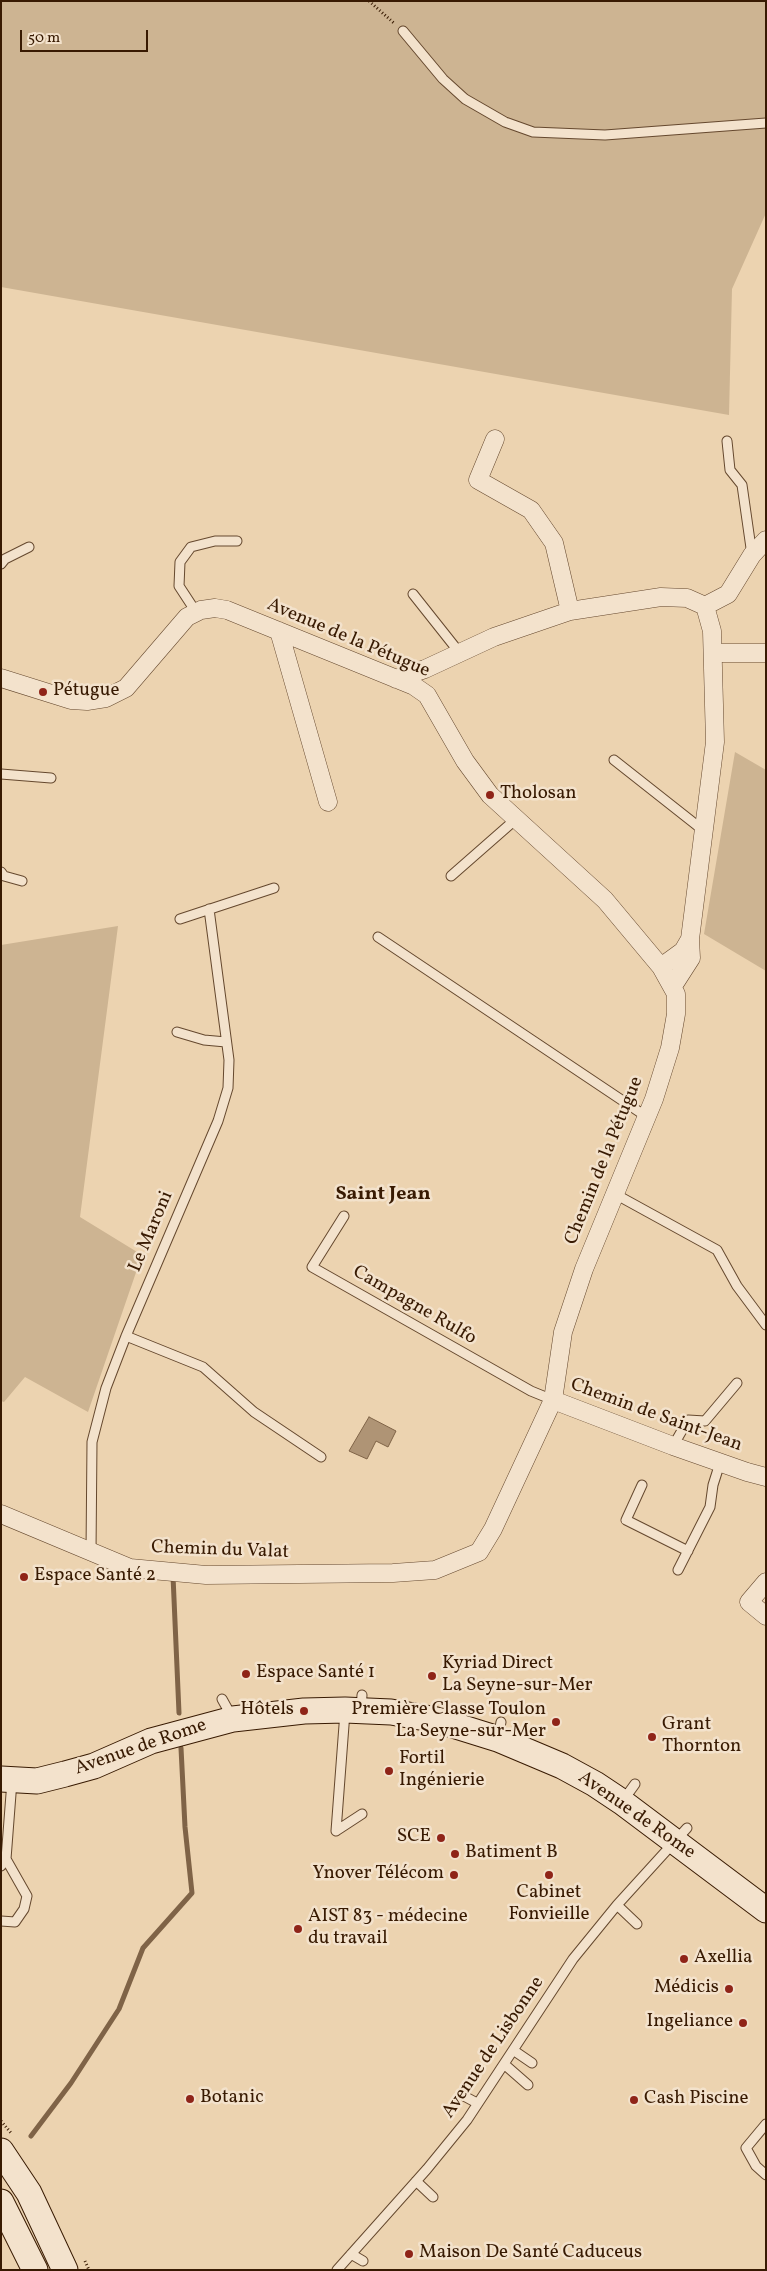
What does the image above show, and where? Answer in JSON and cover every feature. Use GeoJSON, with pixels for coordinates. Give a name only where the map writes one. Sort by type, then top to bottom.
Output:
{"type":"FeatureCollection","features":[{"type":"Feature","properties":{"kind":"street"},"geometry":{"type":"LineString","coordinates":[[495,439],[478,480],[531,510],[554,543],[570,611]]}},
{"type":"Feature","properties":{"kind":"street"},"geometry":{"type":"LineString","coordinates":[[705,606],[728,594],[752,555],[766,540]]}},
{"type":"Feature","properties":{"kind":"street"},"geometry":{"type":"LineString","coordinates":[[396,679],[425,669],[494,637],[570,611],[661,598],[687,598],[705,606]]}},
{"type":"Feature","properties":{"kind":"street"},"geometry":{"type":"LineString","coordinates":[[674,986],[691,958],[690,939],[715,742],[712,631],[705,606]]}},
{"type":"Feature","properties":{"kind":"street","name":"Avenue de la Pétugue"},"geometry":{"type":"LineString","coordinates":[[196,612],[215,608],[227,610],[396,679],[423,692],[481,785],[605,900],[661,967],[674,986]]}},
{"type":"Feature","properties":{"kind":"street"},"geometry":{"type":"LineString","coordinates":[[1,678],[70,700],[87,702],[106,698],[126,688],[187,616],[196,612]]}},
{"type":"Feature","properties":{"kind":"street"},"geometry":{"type":"LineString","coordinates":[[279,631],[328,802]]}},
{"type":"Feature","properties":{"kind":"street"},"geometry":{"type":"LineString","coordinates":[[712,653],[766,653]]}},
{"type":"Feature","properties":{"kind":"street"},"geometry":{"type":"LineString","coordinates":[[423,692],[432,683],[452,655]]}},
{"type":"Feature","properties":{"kind":"street"},"geometry":{"type":"LineString","coordinates":[[423,692],[425,669]]}},
{"type":"Feature","properties":{"kind":"street"},"geometry":{"type":"LineString","coordinates":[[661,967],[683,950],[690,939]]}},
{"type":"Feature","properties":{"kind":"street","name":"Chemin de la Pétugue"},"geometry":{"type":"LineString","coordinates":[[553,1400],[563,1332],[584,1269],[647,1117],[670,1048],[676,1014],[674,986]]}},
{"type":"Feature","properties":{"kind":"street","name":"Chemin de Saint-Jean"},"geometry":{"type":"LineString","coordinates":[[418,1571],[434,1570],[479,1552],[493,1529],[553,1400],[720,1463],[766,1477]]}},
{"type":"Feature","properties":{"kind":"street","name":"Chemin du Valat"},"geometry":{"type":"LineString","coordinates":[[1,1514],[130,1568],[206,1575],[418,1571]]}},
{"type":"Feature","properties":{"kind":"street"},"geometry":{"type":"LineString","coordinates":[[766,1582],[749,1602],[766,1616]]}},
{"type":"Feature","properties":{"kind":"street","name":"Avenue de Rome"},"geometry":{"type":"LineString","coordinates":[[7,1780],[37,1781],[94,1766],[228,1709],[304,1711],[356,1705],[392,1706],[509,1741],[562,1766],[629,1793],[682,1835],[766,1910]]}},
{"type":"Feature","properties":{"kind":"street"},"geometry":{"type":"LineString","coordinates":[[1,2151],[29,2193],[65,2270]]}},
{"type":"Feature","properties":{"kind":"street"},"geometry":{"type":"LineString","coordinates":[[1,2202],[35,2270]]}},
{"type":"Feature","properties":{"kind":"lane"},"geometry":{"type":"LineString","coordinates":[[403,31],[443,79],[466,99],[505,122],[533,132],[605,135],[766,123]]}},
{"type":"Feature","properties":{"kind":"lane"},"geometry":{"type":"LineString","coordinates":[[727,441],[730,470],[742,485],[752,555]]}},
{"type":"Feature","properties":{"kind":"lane"},"geometry":{"type":"LineString","coordinates":[[196,612],[179,586],[180,562],[191,547],[214,541],[237,541]]}},
{"type":"Feature","properties":{"kind":"lane"},"geometry":{"type":"LineString","coordinates":[[1,564],[4,559],[30,547]]}},
{"type":"Feature","properties":{"kind":"lane"},"geometry":{"type":"LineString","coordinates":[[413,594],[452,655]]}},
{"type":"Feature","properties":{"kind":"lane"},"geometry":{"type":"LineString","coordinates":[[614,760],[705,832]]}},
{"type":"Feature","properties":{"kind":"lane"},"geometry":{"type":"LineString","coordinates":[[1,774],[51,778]]}},
{"type":"Feature","properties":{"kind":"lane"},"geometry":{"type":"LineString","coordinates":[[451,876],[516,818]]}},
{"type":"Feature","properties":{"kind":"lane"},"geometry":{"type":"LineString","coordinates":[[1,872],[4,876],[22,881]]}},
{"type":"Feature","properties":{"kind":"lane"},"geometry":{"type":"LineString","coordinates":[[180,919],[274,888]]}},
{"type":"Feature","properties":{"kind":"lane","name":"Le Maroni"},"geometry":{"type":"LineString","coordinates":[[91,1553],[92,1442],[106,1388],[126,1336],[218,1121],[228,1088],[226,1042],[209,909]]}},
{"type":"Feature","properties":{"kind":"lane"},"geometry":{"type":"LineString","coordinates":[[378,937],[647,1117]]}},
{"type":"Feature","properties":{"kind":"lane"},"geometry":{"type":"LineString","coordinates":[[177,1032],[204,1040],[226,1042]]}},
{"type":"Feature","properties":{"kind":"lane"},"geometry":{"type":"LineString","coordinates":[[615,1194],[717,1250],[737,1286],[766,1324]]}},
{"type":"Feature","properties":{"kind":"lane","name":"Campagne Rulfo"},"geometry":{"type":"LineString","coordinates":[[344,1216],[312,1267],[531,1391],[553,1400]]}},
{"type":"Feature","properties":{"kind":"lane"},"geometry":{"type":"LineString","coordinates":[[126,1336],[203,1367],[254,1412],[321,1457]]}},
{"type":"Feature","properties":{"kind":"lane"},"geometry":{"type":"LineString","coordinates":[[674,1446],[688,1420],[705,1420],[737,1383]]}},
{"type":"Feature","properties":{"kind":"lane"},"geometry":{"type":"LineString","coordinates":[[678,1570],[710,1507],[713,1485],[720,1463]]}},
{"type":"Feature","properties":{"kind":"lane"},"geometry":{"type":"LineString","coordinates":[[642,1485],[626,1520],[688,1551]]}},
{"type":"Feature","properties":{"kind":"lane"},"geometry":{"type":"LineString","coordinates":[[356,1705],[336,1831],[362,1814]]}},
{"type":"Feature","properties":{"kind":"lane"},"geometry":{"type":"LineString","coordinates":[[1,1921],[15,1922],[24,1908],[27,1896],[4,1863],[7,1780]]}},
{"type":"Feature","properties":{"kind":"lane","name":"Avenue de Lisbonne"},"geometry":{"type":"LineString","coordinates":[[337,2270],[416,2181],[478,2103],[573,1959],[618,1905],[682,1835]]}},
{"type":"Feature","properties":{"kind":"lane"},"geometry":{"type":"LineString","coordinates":[[618,1905],[637,1924]]}},
{"type":"Feature","properties":{"kind":"lane"},"geometry":{"type":"LineString","coordinates":[[513,2050],[532,2063]]}},
{"type":"Feature","properties":{"kind":"lane"},"geometry":{"type":"LineString","coordinates":[[504,2064],[528,2085]]}},
{"type":"Feature","properties":{"kind":"lane"},"geometry":{"type":"LineString","coordinates":[[462,2095],[478,2103]]}},
{"type":"Feature","properties":{"kind":"lane"},"geometry":{"type":"LineString","coordinates":[[766,2124],[746,2148],[756,2166],[766,2175]]}},
{"type":"Feature","properties":{"kind":"lane"},"geometry":{"type":"LineString","coordinates":[[416,2181],[433,2197]]}},
{"type":"Feature","properties":{"kind":"lane"},"geometry":{"type":"LineString","coordinates":[[351,2254],[363,2261]]}},
{"type":"Feature","properties":{"kind":"path"},"geometry":{"type":"LineString","coordinates":[[369,1],[403,31]]}},
{"type":"Feature","properties":{"kind":"shaded area"},"geometry":{"type":"Polygon","coordinates":[[[1,1],[766,1],[766,213],[732,289],[729,415],[1,287],[1,1]]]}},
{"type":"Feature","properties":{"kind":"shaded area"},"geometry":{"type":"Polygon","coordinates":[[[735,752],[766,770],[766,971],[704,934],[735,752]]]}},
{"type":"Feature","properties":{"kind":"shaded area"},"geometry":{"type":"Polygon","coordinates":[[[118,926],[80,1217],[142,1255],[88,1412],[25,1377],[4,1402],[1,1401],[1,945],[118,926]]]}},
{"type":"Feature","properties":{"kind":"shaded area"},"geometry":{"type":"Polygon","coordinates":[[[369,1417],[396,1431],[388,1447],[376,1441],[367,1459],[349,1451],[369,1417]]]}},
{"type":"Feature","properties":{"kind":"waterway"},"geometry":{"type":"LineString","coordinates":[[173,1576],[179,1713]]}},
{"type":"Feature","properties":{"kind":"waterway"},"geometry":{"type":"LineString","coordinates":[[31,2136],[71,2083],[119,2009],[143,1948],[192,1893],[185,1827],[181,1748]]}},
{"type":"Feature","properties":{"kind":"place","name":"Pétugue"},"geometry":{"type":"Point","coordinates":[43,692]}},
{"type":"Feature","properties":{"kind":"place","name":"Tholosan"},"geometry":{"type":"Point","coordinates":[490,795]}},
{"type":"Feature","properties":{"kind":"place","name":"Espace Santé 2"},"geometry":{"type":"Point","coordinates":[24,1577]}},
{"type":"Feature","properties":{"kind":"place","name":"Espace Santé 1"},"geometry":{"type":"Point","coordinates":[246,1674]}},
{"type":"Feature","properties":{"kind":"place","name":"Kyriad Direct La Seyne-sur-Mer"},"geometry":{"type":"Point","coordinates":[432,1676]}},
{"type":"Feature","properties":{"kind":"place","name":"Hôtels"},"geometry":{"type":"Point","coordinates":[304,1711]}},
{"type":"Feature","properties":{"kind":"place","name":"Première Classe Toulon La Seyne-sur-Mer"},"geometry":{"type":"Point","coordinates":[556,1722]}},
{"type":"Feature","properties":{"kind":"place","name":"Grant Thornton"},"geometry":{"type":"Point","coordinates":[652,1737]}},
{"type":"Feature","properties":{"kind":"place","name":"Fortil Ingénierie"},"geometry":{"type":"Point","coordinates":[389,1771]}},
{"type":"Feature","properties":{"kind":"place","name":"SCE"},"geometry":{"type":"Point","coordinates":[441,1838]}},
{"type":"Feature","properties":{"kind":"place","name":"Batiment B"},"geometry":{"type":"Point","coordinates":[455,1854]}},
{"type":"Feature","properties":{"kind":"place","name":"Ynover Télécom"},"geometry":{"type":"Point","coordinates":[454,1875]}},
{"type":"Feature","properties":{"kind":"place","name":"Cabinet Fonvieille"},"geometry":{"type":"Point","coordinates":[549,1875]}},
{"type":"Feature","properties":{"kind":"place","name":"AIST 83 - médecine du travail"},"geometry":{"type":"Point","coordinates":[298,1929]}},
{"type":"Feature","properties":{"kind":"place","name":"Axellia"},"geometry":{"type":"Point","coordinates":[684,1959]}},
{"type":"Feature","properties":{"kind":"place","name":"Médicis"},"geometry":{"type":"Point","coordinates":[729,1989]}},
{"type":"Feature","properties":{"kind":"place","name":"Ingeliance"},"geometry":{"type":"Point","coordinates":[743,2023]}},
{"type":"Feature","properties":{"kind":"place","name":"Botanic"},"geometry":{"type":"Point","coordinates":[190,2099]}},
{"type":"Feature","properties":{"kind":"place","name":"Cash Piscine"},"geometry":{"type":"Point","coordinates":[634,2100]}},
{"type":"Feature","properties":{"kind":"place","name":"Maison De Santé Caduceus"},"geometry":{"type":"Point","coordinates":[409,2254]}},
{"type":"Feature","properties":{"kind":"district","name":"Saint Jean"},"geometry":{"type":"Point","coordinates":[383,1195]}}]}
